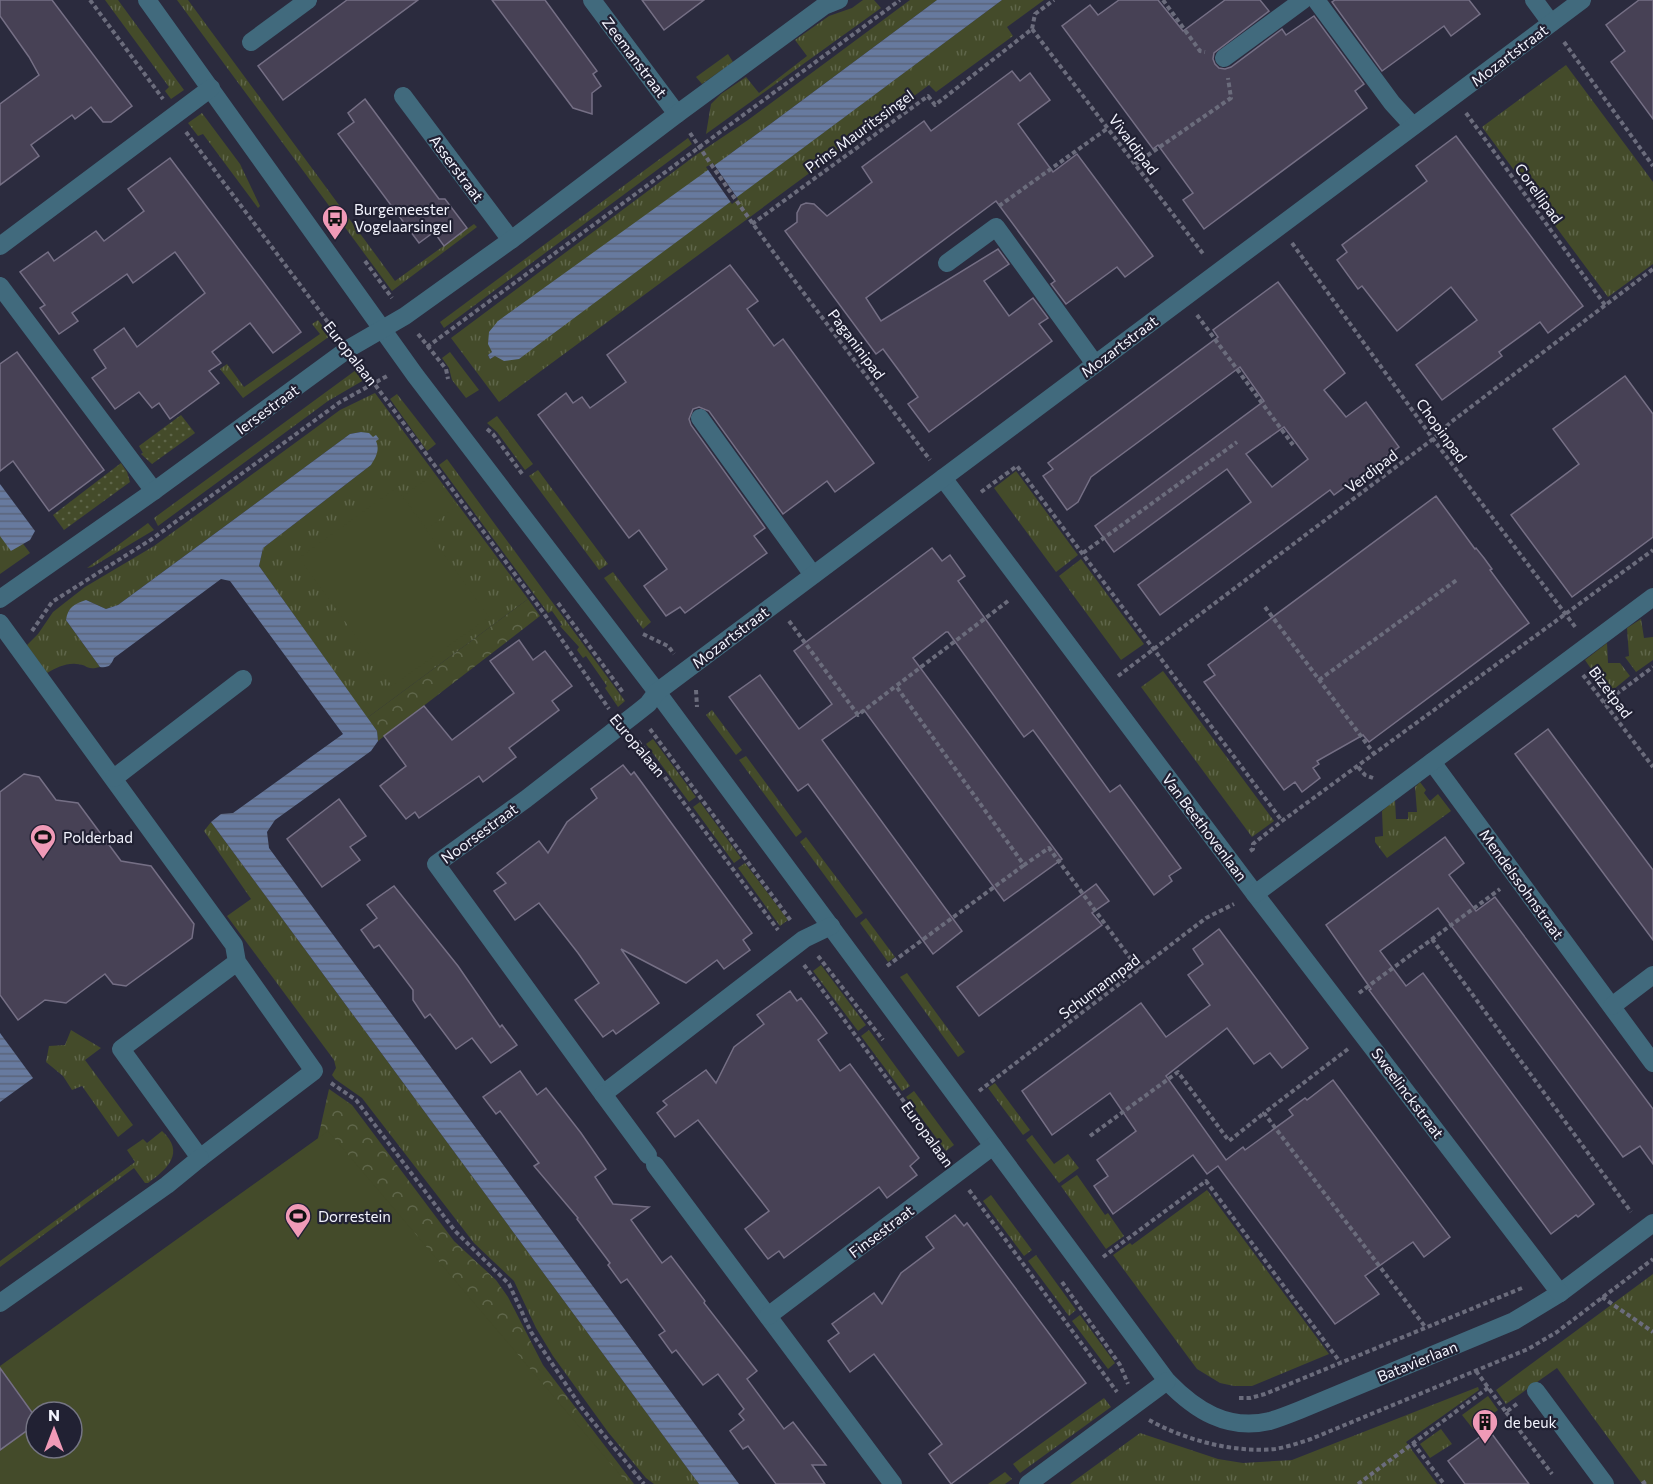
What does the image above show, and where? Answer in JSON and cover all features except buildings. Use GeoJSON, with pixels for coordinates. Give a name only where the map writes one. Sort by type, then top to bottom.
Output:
{"type":"FeatureCollection","features":[{"type":"Feature","properties":{"kind":"street"},"geometry":{"type":"LineString","coordinates":[[147,0],[406,363],[657,692],[1167,1381],[1028,1484]]}},
{"type":"Feature","properties":{"kind":"street"},"geometry":{"type":"LineString","coordinates":[[251,42],[308,0]]}},
{"type":"Feature","properties":{"kind":"street","name":"Zeemanstraat"},"geometry":{"type":"LineString","coordinates":[[592,0],[677,114]]}},
{"type":"Feature","properties":{"kind":"street"},"geometry":{"type":"LineString","coordinates":[[382,330],[511,240],[824,6],[839,0]]}},
{"type":"Feature","properties":{"kind":"street"},"geometry":{"type":"LineString","coordinates":[[1224,58],[1303,0]]}},
{"type":"Feature","properties":{"kind":"street"},"geometry":{"type":"LineString","coordinates":[[1316,0],[1392,103],[1413,126]]}},
{"type":"Feature","properties":{"kind":"street"},"geometry":{"type":"LineString","coordinates":[[1534,0],[1551,23]]}},
{"type":"Feature","properties":{"kind":"street","name":"Mozartstraat"},"geometry":{"type":"LineString","coordinates":[[657,692],[1582,0]]}},
{"type":"Feature","properties":{"kind":"street"},"geometry":{"type":"LineString","coordinates":[[0,246],[211,88]]}},
{"type":"Feature","properties":{"kind":"street","name":"Asserstraat"},"geometry":{"type":"LineString","coordinates":[[403,96],[511,240]]}},
{"type":"Feature","properties":{"kind":"street"},"geometry":{"type":"LineString","coordinates":[[947,263],[996,228],[1095,364]]}},
{"type":"Feature","properties":{"kind":"street"},"geometry":{"type":"LineString","coordinates":[[0,286],[154,491]]}},
{"type":"Feature","properties":{"kind":"street","name":"Iersestraat"},"geometry":{"type":"LineString","coordinates":[[0,599],[356,345],[382,330]]}},
{"type":"Feature","properties":{"kind":"street"},"geometry":{"type":"LineString","coordinates":[[700,418],[813,575]]}},
{"type":"Feature","properties":{"kind":"street","name":"Van Beethovenlaan"},"geometry":{"type":"LineString","coordinates":[[943,478],[1255,894],[1653,597]]}},
{"type":"Feature","properties":{"kind":"street"},"geometry":{"type":"LineString","coordinates":[[0,623],[234,945],[237,962],[314,1071],[167,1185],[0,1304]]}},
{"type":"Feature","properties":{"kind":"street"},"geometry":{"type":"LineString","coordinates":[[114,778],[243,679]]}},
{"type":"Feature","properties":{"kind":"street","name":"Noorsestraat"},"geometry":{"type":"LineString","coordinates":[[657,692],[638,712],[526,799],[436,864],[651,1160],[768,1316]]}},
{"type":"Feature","properties":{"kind":"street","name":"Mendelssohnstraat"},"geometry":{"type":"LineString","coordinates":[[1432,762],[1653,1063]]}},
{"type":"Feature","properties":{"kind":"street","name":"Sweelinckstraat"},"geometry":{"type":"LineString","coordinates":[[1255,894],[1560,1293]]}},
{"type":"Feature","properties":{"kind":"street"},"geometry":{"type":"LineString","coordinates":[[603,1094],[798,944],[831,926]]}},
{"type":"Feature","properties":{"kind":"street"},"geometry":{"type":"LineString","coordinates":[[200,1158],[121,1049],[237,962]]}},
{"type":"Feature","properties":{"kind":"street"},"geometry":{"type":"LineString","coordinates":[[1612,1006],[1653,975]]}},
{"type":"Feature","properties":{"kind":"street","name":"Finsestraat"},"geometry":{"type":"LineString","coordinates":[[768,1316],[993,1146]]}},
{"type":"Feature","properties":{"kind":"street","name":"Batavierlaan"},"geometry":{"type":"LineString","coordinates":[[1167,1381],[1186,1401],[1211,1415],[1238,1422],[1270,1421],[1514,1321],[1560,1293],[1653,1223]]}},
{"type":"Feature","properties":{"kind":"street"},"geometry":{"type":"LineString","coordinates":[[768,1316],[893,1484]]}},
{"type":"Feature","properties":{"kind":"street"},"geometry":{"type":"LineString","coordinates":[[1536,1391],[1605,1484]]}},
{"type":"Feature","properties":{"kind":"path","name":"Europalaan"},"geometry":{"type":"LineString","coordinates":[[90,0],[175,116],[356,345],[393,381]]}},
{"type":"Feature","properties":{"kind":"path"},"geometry":{"type":"LineString","coordinates":[[16,645],[32,632],[52,602],[152,538],[340,402],[406,363],[900,0]]}},
{"type":"Feature","properties":{"kind":"path","name":"Prins Mauritssingel"},"geometry":{"type":"LineString","coordinates":[[752,224],[928,96],[935,105],[1032,29],[1035,14],[1054,0]]}},
{"type":"Feature","properties":{"kind":"path"},"geometry":{"type":"LineString","coordinates":[[1135,164],[1231,98],[1224,58],[1200,51],[1163,0]]}},
{"type":"Feature","properties":{"kind":"path"},"geometry":{"type":"LineString","coordinates":[[1551,23],[1653,166]]}},
{"type":"Feature","properties":{"kind":"path","name":"Vivaldipad"},"geometry":{"type":"LineString","coordinates":[[1032,29],[1217,273]]}},
{"type":"Feature","properties":{"kind":"path","name":"Corellipad"},"geometry":{"type":"LineString","coordinates":[[1454,96],[1605,304]]}},
{"type":"Feature","properties":{"kind":"path"},"geometry":{"type":"LineString","coordinates":[[996,228],[999,205],[1108,128]]}},
{"type":"Feature","properties":{"kind":"path","name":"Paganinipad"},"geometry":{"type":"LineString","coordinates":[[699,148],[742,211],[943,478]]}},
{"type":"Feature","properties":{"kind":"path","name":"Chopinpad"},"geometry":{"type":"LineString","coordinates":[[1280,226],[1433,439],[1588,645]]}},
{"type":"Feature","properties":{"kind":"path","name":"Verdipad"},"geometry":{"type":"LineString","coordinates":[[1101,689],[1433,439],[1451,422],[1653,269]]}},
{"type":"Feature","properties":{"kind":"path"},"geometry":{"type":"LineString","coordinates":[[1184,297],[1293,445]]}},
{"type":"Feature","properties":{"kind":"path","name":"Europalaan"},"geometry":{"type":"LineString","coordinates":[[356,345],[375,383],[545,615],[620,726],[642,745],[798,944],[890,1049]]}},
{"type":"Feature","properties":{"kind":"path"},"geometry":{"type":"LineString","coordinates":[[1083,553],[1237,442]]}},
{"type":"Feature","properties":{"kind":"path"},"geometry":{"type":"LineString","coordinates":[[964,505],[1017,465],[1282,821]]}},
{"type":"Feature","properties":{"kind":"path"},"geometry":{"type":"LineString","coordinates":[[1233,865],[1253,849],[1253,844],[1282,821],[1653,550]]}},
{"type":"Feature","properties":{"kind":"path"},"geometry":{"type":"LineString","coordinates":[[1319,680],[1458,579]]}},
{"type":"Feature","properties":{"kind":"path"},"geometry":{"type":"LineString","coordinates":[[776,603],[858,715],[1025,588]]}},
{"type":"Feature","properties":{"kind":"path","name":"Europalaan"},"geometry":{"type":"LineString","coordinates":[[553,597],[638,712],[957,1173],[1135,1406],[1153,1422]]}},
{"type":"Feature","properties":{"kind":"path"},"geometry":{"type":"LineString","coordinates":[[1265,607],[1375,755]]}},
{"type":"Feature","properties":{"kind":"path","name":"Bizetpad"},"geometry":{"type":"LineString","coordinates":[[1571,659],[1653,767]]}},
{"type":"Feature","properties":{"kind":"path"},"geometry":{"type":"LineString","coordinates":[[1604,703],[1653,668]]}},
{"type":"Feature","properties":{"kind":"path"},"geometry":{"type":"LineString","coordinates":[[896,686],[1024,865]]}},
{"type":"Feature","properties":{"kind":"path"},"geometry":{"type":"LineString","coordinates":[[886,967],[1049,848],[1139,970]]}},
{"type":"Feature","properties":{"kind":"path"},"geometry":{"type":"LineString","coordinates":[[1341,1006],[1516,877]]}},
{"type":"Feature","properties":{"kind":"path","name":"Schumannpad"},"geometry":{"type":"LineString","coordinates":[[962,1104],[1206,918],[1255,894]]}},
{"type":"Feature","properties":{"kind":"path"},"geometry":{"type":"LineString","coordinates":[[1432,939],[1632,1213],[1639,1208]]}},
{"type":"Feature","properties":{"kind":"path"},"geometry":{"type":"LineString","coordinates":[[1090,1136],[1178,1072],[1229,1141],[1364,1036]]}},
{"type":"Feature","properties":{"kind":"path"},"geometry":{"type":"LineString","coordinates":[[314,1071],[356,1100],[455,1231],[509,1284],[531,1332],[582,1407],[644,1484]]}},
{"type":"Feature","properties":{"kind":"path"},"geometry":{"type":"LineString","coordinates":[[1264,1113],[1426,1328]]}},
{"type":"Feature","properties":{"kind":"path"},"geometry":{"type":"LineString","coordinates":[[1102,1258],[1206,1181],[1340,1362]]}},
{"type":"Feature","properties":{"kind":"path"},"geometry":{"type":"LineString","coordinates":[[1058,1276],[1120,1365],[1135,1406]]}},
{"type":"Feature","properties":{"kind":"path","name":"Batavierlaan"},"geometry":{"type":"LineString","coordinates":[[1282,1386],[1426,1328],[1546,1276]]}},
{"type":"Feature","properties":{"kind":"path"},"geometry":{"type":"LineString","coordinates":[[1602,1297],[1653,1332]]}},
{"type":"Feature","properties":{"kind":"path"},"geometry":{"type":"LineString","coordinates":[[1476,1371],[1552,1474]]}},
{"type":"Feature","properties":{"kind":"path"},"geometry":{"type":"LineString","coordinates":[[1358,1484],[1489,1387]]}},
{"type":"Feature","properties":{"kind":"path"},"geometry":{"type":"LineString","coordinates":[[1506,1412],[1536,1391]]}},
{"type":"Feature","properties":{"kind":"path"},"geometry":{"type":"LineString","coordinates":[[1413,1443],[1444,1484]]}},
{"type":"Feature","properties":{"kind":"path"},"geometry":{"type":"LineString","coordinates":[[1642,1484],[1648,1480]]}},
{"type":"Feature","properties":{"kind":"green space"},"geometry":{"type":"Polygon","coordinates":[[[105,0],[118,0],[184,90],[171,99],[165,91],[169,87],[105,0]]]}},
{"type":"Feature","properties":{"kind":"green space"},"geometry":{"type":"Polygon","coordinates":[[[177,0],[188,0],[395,281],[474,224],[477,227],[392,291],[177,0]]]}},
{"type":"Feature","properties":{"kind":"green space"},"geometry":{"type":"Polygon","coordinates":[[[863,0],[874,0],[881,8],[706,134],[711,104],[721,94],[746,77],[759,93],[807,56],[795,40],[829,16],[852,8],[863,0]]]}},
{"type":"Feature","properties":{"kind":"green space"},"geometry":{"type":"Polygon","coordinates":[[[910,0],[937,0],[726,157],[488,355],[490,359],[495,356],[519,358],[1002,0],[1044,0],[1007,27],[1013,36],[936,92],[929,85],[499,402],[451,338],[696,155],[748,120],[910,0]]]}},
{"type":"Feature","properties":{"kind":"green space"},"geometry":{"type":"Polygon","coordinates":[[[728,54],[733,62],[702,84],[696,77],[728,54]]]}},
{"type":"Feature","properties":{"kind":"green space"},"geometry":{"type":"Polygon","coordinates":[[[1566,65],[1653,182],[1653,264],[1608,297],[1482,127],[1566,65]]]}},
{"type":"Feature","properties":{"kind":"green space"},"geometry":{"type":"Polygon","coordinates":[[[202,113],[240,164],[260,206],[258,208],[203,134],[198,136],[188,123],[202,113]]]}},
{"type":"Feature","properties":{"kind":"green space"},"geometry":{"type":"Polygon","coordinates":[[[688,138],[692,144],[444,328],[440,322],[688,138]]]}},
{"type":"Feature","properties":{"kind":"green space"},"geometry":{"type":"Polygon","coordinates":[[[318,320],[330,336],[243,398],[220,369],[227,364],[244,387],[320,334],[312,324],[318,320]]]}},
{"type":"Feature","properties":{"kind":"green space"},"geometry":{"type":"Polygon","coordinates":[[[450,352],[479,390],[466,398],[452,380],[449,368],[442,358],[450,352]]]}},
{"type":"Feature","properties":{"kind":"green space"},"geometry":{"type":"Polygon","coordinates":[[[356,370],[364,380],[328,401],[158,526],[154,518],[356,370]]]}},
{"type":"Feature","properties":{"kind":"green space"},"geometry":{"type":"Polygon","coordinates":[[[375,393],[528,599],[367,718],[259,566],[263,548],[371,465],[373,437],[361,432],[350,434],[118,605],[106,609],[86,600],[66,620],[100,667],[69,664],[47,673],[27,645],[38,634],[53,612],[85,587],[154,546],[340,410],[375,393]]]}},
{"type":"Feature","properties":{"kind":"green space"},"geometry":{"type":"Polygon","coordinates":[[[397,394],[436,444],[427,451],[390,399],[397,394]]]}},
{"type":"Feature","properties":{"kind":"green space"},"geometry":{"type":"Polygon","coordinates":[[[181,415],[195,433],[152,464],[141,454],[143,453],[139,446],[181,415]]]}},
{"type":"Feature","properties":{"kind":"green space"},"geometry":{"type":"Polygon","coordinates":[[[497,416],[533,464],[525,470],[497,432],[487,423],[497,416]]]}},
{"type":"Feature","properties":{"kind":"green space"},"geometry":{"type":"Polygon","coordinates":[[[447,459],[625,701],[618,707],[605,688],[607,686],[586,656],[583,658],[577,650],[579,647],[560,626],[562,625],[552,611],[548,613],[439,465],[447,459]]]}},
{"type":"Feature","properties":{"kind":"green space"},"geometry":{"type":"Polygon","coordinates":[[[121,463],[130,482],[64,530],[53,515],[121,463]]]}},
{"type":"Feature","properties":{"kind":"green space"},"geometry":{"type":"Polygon","coordinates":[[[538,470],[608,564],[599,570],[529,476],[538,470]]]}},
{"type":"Feature","properties":{"kind":"green space"},"geometry":{"type":"Polygon","coordinates":[[[1016,471],[1078,555],[1056,572],[994,488],[1016,471]]]}},
{"type":"Feature","properties":{"kind":"green space"},"geometry":{"type":"Polygon","coordinates":[[[434,474],[457,506],[427,529],[403,496],[434,474]]]}},
{"type":"Feature","properties":{"kind":"green space"},"geometry":{"type":"Polygon","coordinates":[[[396,488],[489,617],[392,686],[299,558],[396,488]]]}},
{"type":"Feature","properties":{"kind":"green space"},"geometry":{"type":"Polygon","coordinates":[[[0,513],[30,553],[0,574],[0,513]]]}},
{"type":"Feature","properties":{"kind":"green space"},"geometry":{"type":"Polygon","coordinates":[[[148,523],[154,530],[87,568],[148,523]]]}},
{"type":"Feature","properties":{"kind":"green space"},"geometry":{"type":"Polygon","coordinates":[[[1081,559],[1144,644],[1121,660],[1059,576],[1081,559]]]}},
{"type":"Feature","properties":{"kind":"green space"},"geometry":{"type":"Polygon","coordinates":[[[613,572],[651,622],[643,629],[604,578],[613,572]]]}},
{"type":"Feature","properties":{"kind":"green space"},"geometry":{"type":"Polygon","coordinates":[[[528,599],[540,616],[378,741],[377,731],[367,718],[528,599]]]}},
{"type":"Feature","properties":{"kind":"green space"},"geometry":{"type":"Polygon","coordinates":[[[1641,619],[1644,638],[1653,637],[1653,660],[1636,672],[1625,657],[1629,656],[1627,628],[1641,619]]]}},
{"type":"Feature","properties":{"kind":"green space"},"geometry":{"type":"Polygon","coordinates":[[[1607,643],[1608,663],[1620,663],[1630,676],[1608,694],[1585,660],[1607,643]]]}},
{"type":"Feature","properties":{"kind":"green space"},"geometry":{"type":"Polygon","coordinates":[[[1163,671],[1274,821],[1252,837],[1141,687],[1163,671]]]}},
{"type":"Feature","properties":{"kind":"green space"},"geometry":{"type":"Polygon","coordinates":[[[712,710],[742,750],[736,755],[706,715],[712,710]]]}},
{"type":"Feature","properties":{"kind":"green space"},"geometry":{"type":"Polygon","coordinates":[[[653,739],[696,797],[689,802],[646,744],[653,739]]]}},
{"type":"Feature","properties":{"kind":"green space"},"geometry":{"type":"Polygon","coordinates":[[[746,756],[802,832],[796,837],[739,760],[746,756]]]}},
{"type":"Feature","properties":{"kind":"green space"},"geometry":{"type":"Polygon","coordinates":[[[1420,782],[1430,801],[1438,794],[1451,811],[1387,858],[1375,842],[1375,837],[1383,836],[1382,811],[1395,800],[1396,819],[1408,819],[1408,812],[1417,812],[1415,787],[1420,782]]]}},
{"type":"Feature","properties":{"kind":"green space"},"geometry":{"type":"Polygon","coordinates":[[[700,802],[741,858],[734,863],[693,807],[700,802]]]}},
{"type":"Feature","properties":{"kind":"green space"},"geometry":{"type":"Polygon","coordinates":[[[211,822],[699,1484],[654,1484],[646,1478],[608,1432],[553,1356],[536,1328],[514,1281],[474,1243],[362,1098],[332,1075],[336,1068],[334,1060],[227,916],[251,899],[204,831],[211,822]]]}},
{"type":"Feature","properties":{"kind":"green space"},"geometry":{"type":"Polygon","coordinates":[[[806,837],[863,913],[856,918],[800,842],[806,837]]]}},
{"type":"Feature","properties":{"kind":"green space"},"geometry":{"type":"Polygon","coordinates":[[[745,863],[788,920],[780,926],[738,868],[745,863]]]}},
{"type":"Feature","properties":{"kind":"green space"},"geometry":{"type":"Polygon","coordinates":[[[866,918],[895,957],[888,962],[860,923],[866,918]]]}},
{"type":"Feature","properties":{"kind":"green space"},"geometry":{"type":"Polygon","coordinates":[[[821,965],[866,1025],[858,1031],[813,971],[821,965]]]}},
{"type":"Feature","properties":{"kind":"green space"},"geometry":{"type":"Polygon","coordinates":[[[907,973],[965,1052],[958,1057],[900,977],[907,973]]]}},
{"type":"Feature","properties":{"kind":"green space"},"geometry":{"type":"Polygon","coordinates":[[[71,1030],[101,1048],[85,1060],[133,1125],[118,1137],[82,1086],[72,1090],[63,1076],[46,1062],[49,1046],[65,1045],[71,1030]]]}},
{"type":"Feature","properties":{"kind":"green space"},"geometry":{"type":"Polygon","coordinates":[[[869,1030],[910,1086],[902,1091],[861,1036],[869,1030]]]}},
{"type":"Feature","properties":{"kind":"green space"},"geometry":{"type":"Polygon","coordinates":[[[995,1083],[1030,1130],[1023,1135],[988,1088],[995,1083]]]}},
{"type":"Feature","properties":{"kind":"green space"},"geometry":{"type":"Polygon","coordinates":[[[329,1089],[352,1105],[454,1241],[496,1280],[508,1297],[543,1365],[634,1484],[558,1484],[316,1147],[329,1089]]]}},
{"type":"Feature","properties":{"kind":"green space"},"geometry":{"type":"Polygon","coordinates":[[[914,1091],[954,1145],[946,1151],[906,1097],[914,1091]]]}},
{"type":"Feature","properties":{"kind":"green space"},"geometry":{"type":"Polygon","coordinates":[[[162,1131],[173,1146],[173,1153],[167,1166],[155,1178],[145,1183],[134,1168],[0,1267],[0,1261],[135,1162],[127,1150],[143,1139],[147,1143],[162,1131]]]}},
{"type":"Feature","properties":{"kind":"green space","name":"Dorrestein"},"geometry":{"type":"Polygon","coordinates":[[[328,1131],[628,1484],[0,1484],[0,1366],[328,1131]]]}},
{"type":"Feature","properties":{"kind":"green space"},"geometry":{"type":"Polygon","coordinates":[[[1032,1135],[1054,1164],[1068,1154],[1079,1168],[1059,1183],[1026,1140],[1032,1135]]]}},
{"type":"Feature","properties":{"kind":"green space"},"geometry":{"type":"Polygon","coordinates":[[[1077,1175],[1105,1215],[1108,1213],[1124,1236],[1106,1249],[1061,1186],[1077,1175]]]}},
{"type":"Feature","properties":{"kind":"green space"},"geometry":{"type":"Polygon","coordinates":[[[1207,1190],[1329,1354],[1252,1386],[1220,1383],[1197,1369],[1191,1361],[1113,1255],[1130,1243],[1132,1245],[1207,1190]]]}},
{"type":"Feature","properties":{"kind":"green space"},"geometry":{"type":"Polygon","coordinates":[[[991,1195],[1032,1250],[1024,1256],[983,1201],[991,1195]]]}},
{"type":"Feature","properties":{"kind":"green space"},"geometry":{"type":"Polygon","coordinates":[[[1036,1255],[1076,1310],[1069,1316],[1028,1261],[1036,1255]]]}},
{"type":"Feature","properties":{"kind":"green space"},"geometry":{"type":"Polygon","coordinates":[[[1653,1274],[1653,1484],[1642,1484],[1557,1368],[1506,1404],[1496,1390],[1653,1274]]]}},
{"type":"Feature","properties":{"kind":"green space"},"geometry":{"type":"Polygon","coordinates":[[[1080,1315],[1115,1363],[1108,1369],[1072,1321],[1080,1315]]]}},
{"type":"Feature","properties":{"kind":"green space"},"geometry":{"type":"Polygon","coordinates":[[[1478,1387],[1479,1390],[1406,1442],[1437,1484],[1070,1484],[1140,1433],[1218,1459],[1243,1463],[1292,1460],[1478,1387]]]}},
{"type":"Feature","properties":{"kind":"green space"},"geometry":{"type":"Polygon","coordinates":[[[1488,1396],[1498,1410],[1473,1429],[1462,1415],[1488,1396]]]}},
{"type":"Feature","properties":{"kind":"green space"},"geometry":{"type":"Polygon","coordinates":[[[1104,1398],[1111,1407],[1020,1473],[1013,1464],[1104,1398]]]}},
{"type":"Feature","properties":{"kind":"green space"},"geometry":{"type":"Polygon","coordinates":[[[1441,1429],[1452,1444],[1430,1458],[1420,1444],[1441,1429]]]}},
{"type":"Feature","properties":{"kind":"green space"},"geometry":{"type":"Polygon","coordinates":[[[1005,1472],[1012,1479],[1005,1484],[988,1484],[1005,1472]]]}},
{"type":"Feature","properties":{"kind":"water"},"geometry":{"type":"Polygon","coordinates":[[[937,0],[1002,0],[519,359],[504,361],[495,356],[490,359],[488,355],[492,352],[488,344],[489,332],[498,321],[726,157],[937,0]]]}},
{"type":"Feature","properties":{"kind":"water"},"geometry":{"type":"Polygon","coordinates":[[[369,433],[373,437],[376,435],[379,439],[376,441],[376,456],[371,465],[263,548],[259,566],[377,731],[378,741],[371,751],[275,820],[267,832],[269,848],[739,1484],[699,1484],[211,822],[221,814],[233,813],[343,734],[230,581],[221,579],[114,658],[106,667],[100,667],[66,620],[72,607],[86,600],[106,609],[118,605],[350,434],[369,433]]]}},
{"type":"Feature","properties":{"kind":"water"},"geometry":{"type":"Polygon","coordinates":[[[0,484],[35,531],[30,540],[11,551],[0,536],[0,484]]]}},
{"type":"Feature","properties":{"kind":"water"},"geometry":{"type":"Polygon","coordinates":[[[0,1033],[33,1078],[0,1102],[0,1033]]]}},
{"type":"Feature","properties":{"kind":"pier"},"geometry":{"type":"Polygon","coordinates":[[[713,163],[738,199],[732,204],[706,167],[713,163]]]}},
{"type":"Feature","properties":{"kind":"place","name":"Burgemeester Vogelaarsingel"},"geometry":{"type":"Point","coordinates":[335,241]}},
{"type":"Feature","properties":{"kind":"place","name":"Polderbad"},"geometry":{"type":"Point","coordinates":[43,860]}},
{"type":"Feature","properties":{"kind":"place","name":"Dorrestein"},"geometry":{"type":"Point","coordinates":[298,1239]}},
{"type":"Feature","properties":{"kind":"place","name":"de beuk"},"geometry":{"type":"Point","coordinates":[1485,1445]}}]}
